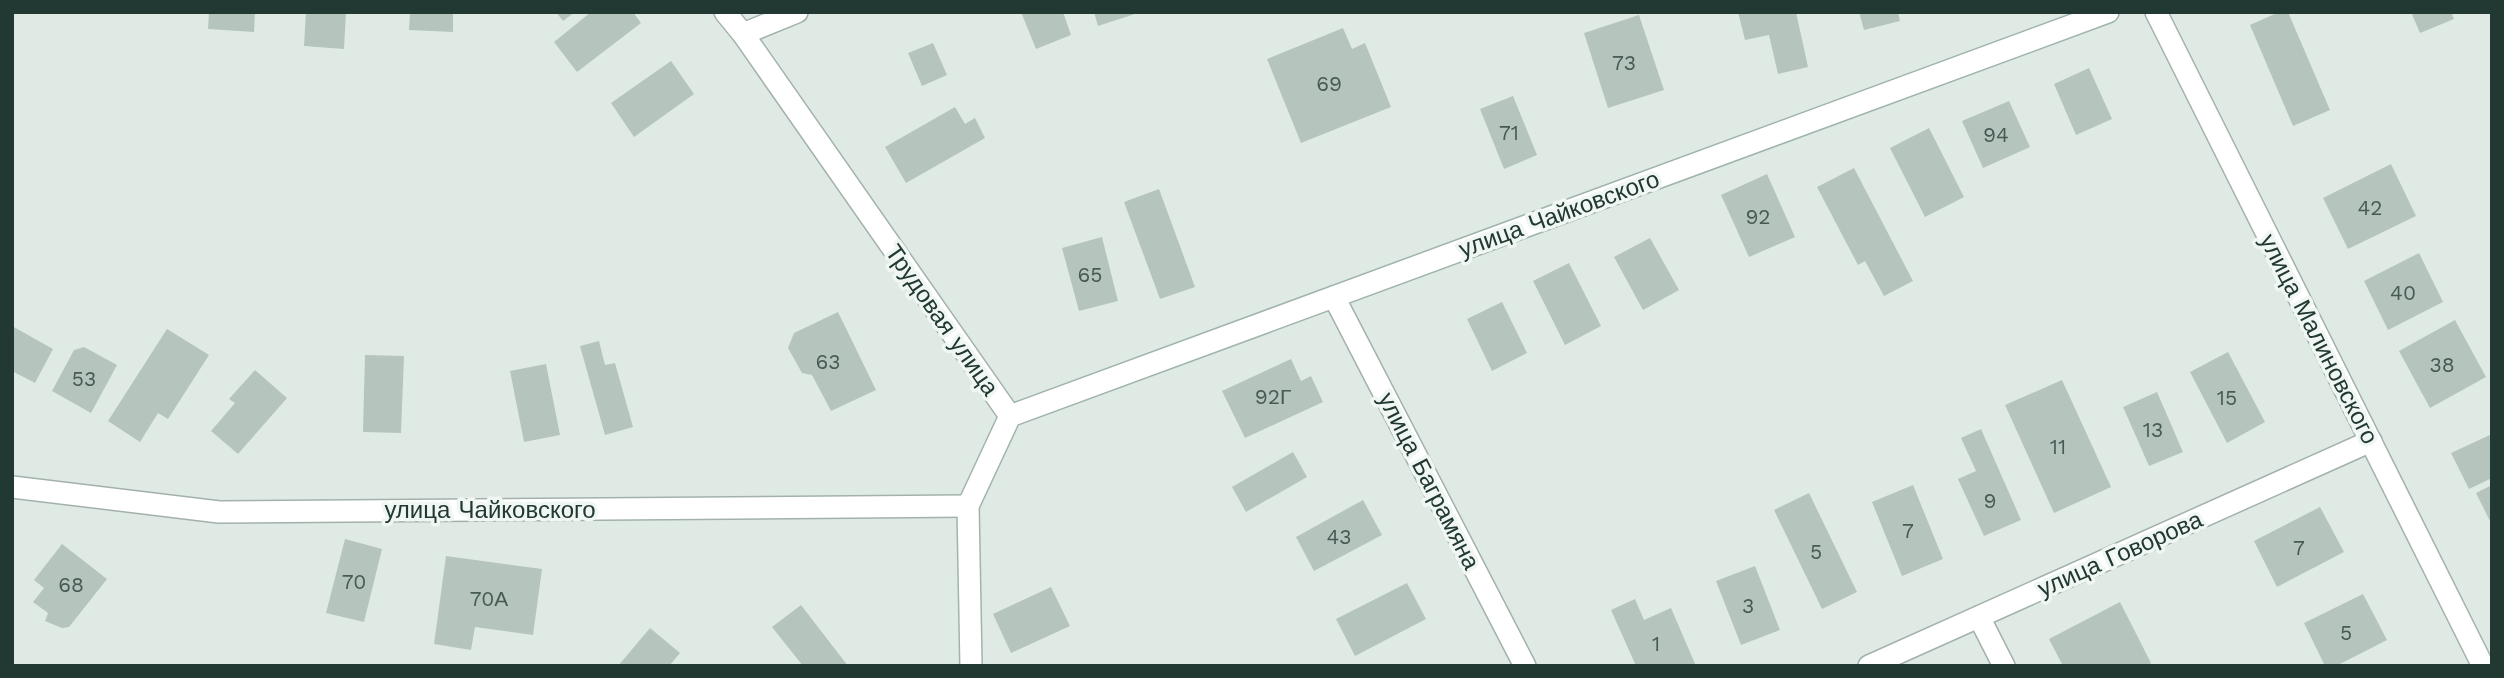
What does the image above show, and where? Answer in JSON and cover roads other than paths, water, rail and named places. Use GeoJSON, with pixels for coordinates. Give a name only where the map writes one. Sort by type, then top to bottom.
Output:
{"type":"FeatureCollection","features":[{"type":"Feature","properties":{"kind":"street","name":"Трудовая улица"},"geometry":{"type":"LineString","coordinates":[[725,12],[1010,416],[968,506],[971,666]]}},
{"type":"Feature","properties":{"kind":"street"},"geometry":{"type":"LineString","coordinates":[[743,34],[797,12]]}},
{"type":"Feature","properties":{"kind":"street","name":"улица Чайковского"},"geometry":{"type":"LineString","coordinates":[[1010,416],[2108,12]]}},
{"type":"Feature","properties":{"kind":"street","name":"улица Малиновского"},"geometry":{"type":"LineString","coordinates":[[2155,12],[2483,666]]}},
{"type":"Feature","properties":{"kind":"street","name":"улица Баграмяна"},"geometry":{"type":"LineString","coordinates":[[1334,297],[1525,666]]}},
{"type":"Feature","properties":{"kind":"street","name":"улица Говорова"},"geometry":{"type":"LineString","coordinates":[[1870,666],[2371,441]]}},
{"type":"Feature","properties":{"kind":"street","name":"улица Чайковского"},"geometry":{"type":"LineString","coordinates":[[12,487],[219,512],[968,506]]}},
{"type":"Feature","properties":{"kind":"street"},"geometry":{"type":"LineString","coordinates":[[1979,617],[2004,666]]}}]}
